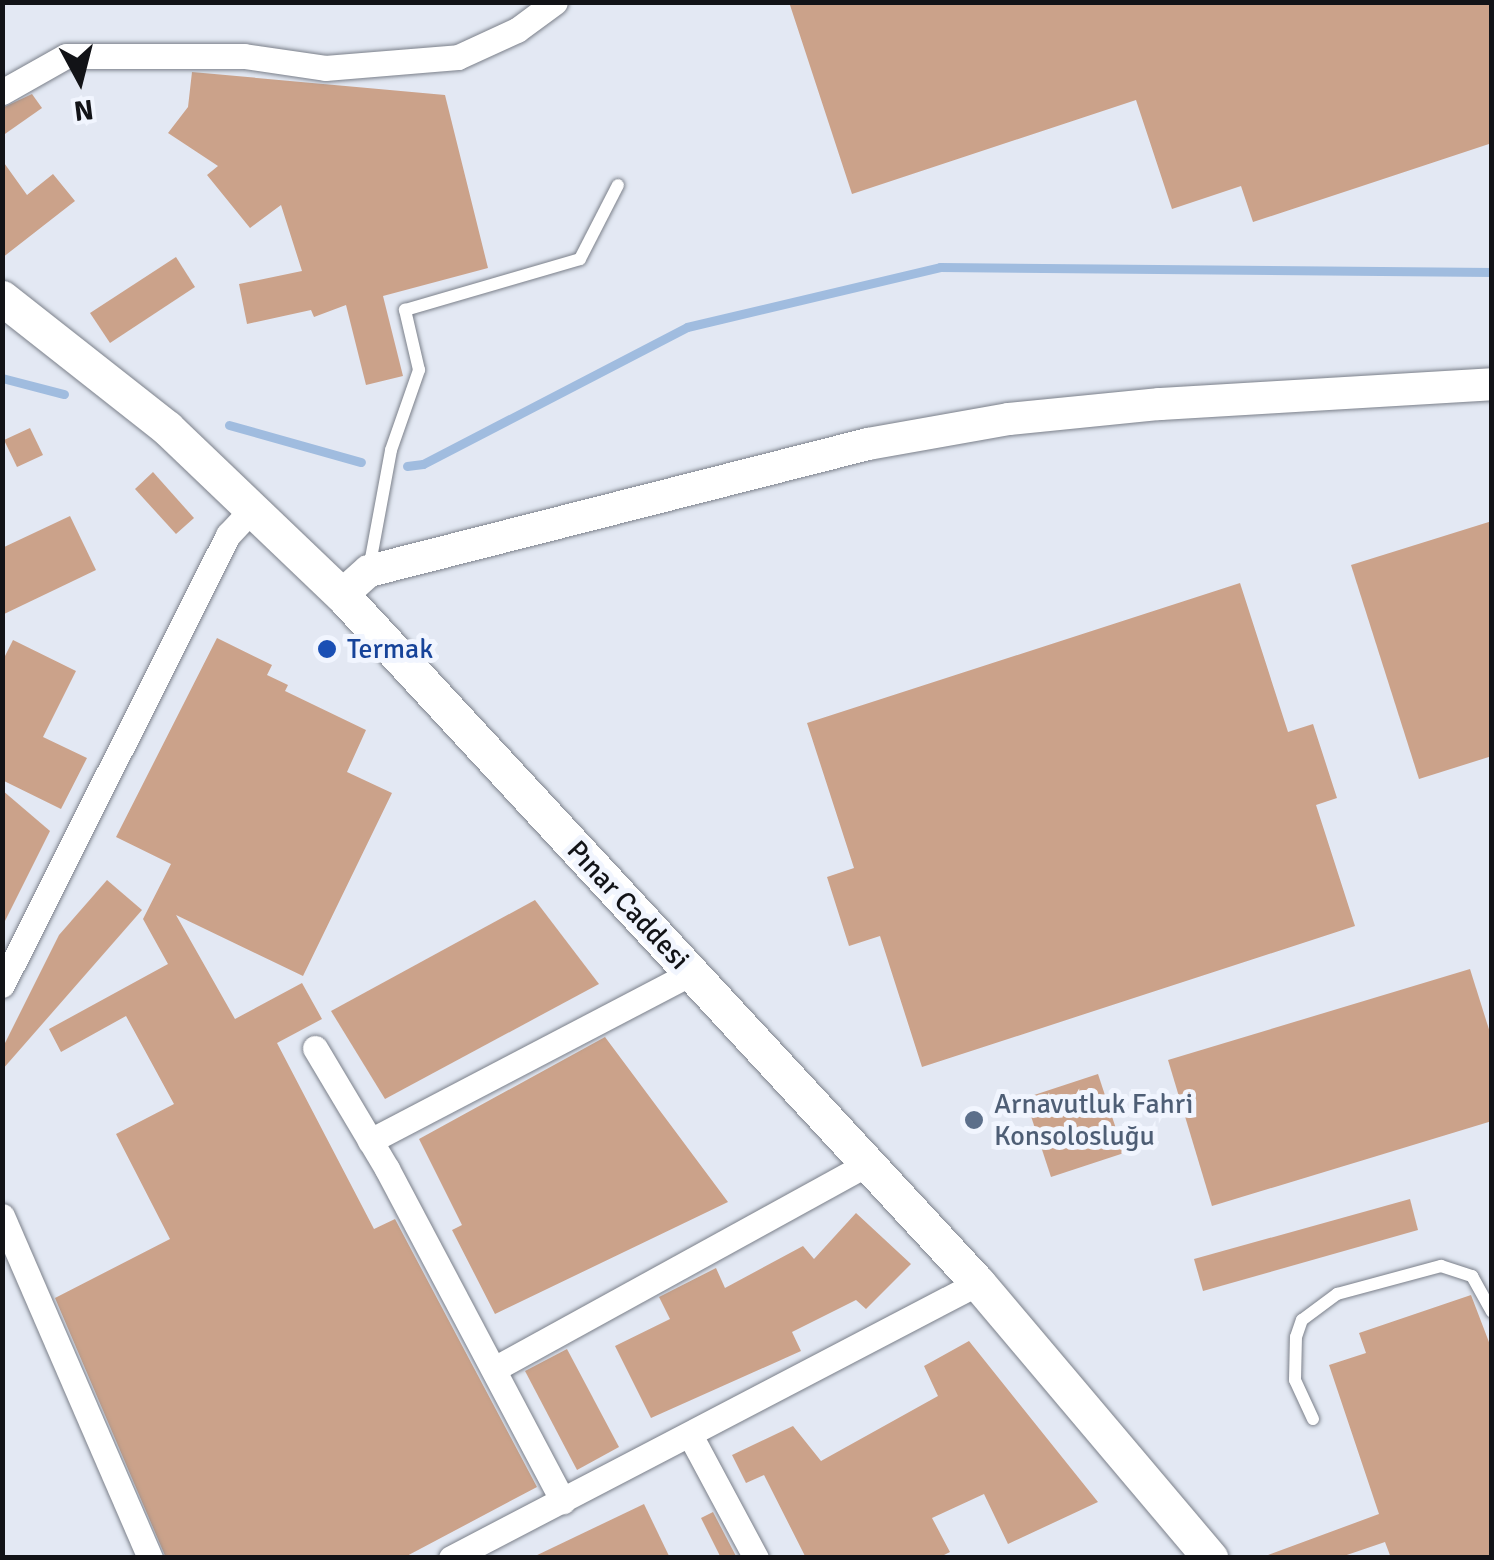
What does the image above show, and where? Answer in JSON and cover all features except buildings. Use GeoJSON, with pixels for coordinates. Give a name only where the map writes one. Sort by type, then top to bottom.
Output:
{"type":"FeatureCollection","features":[{"type":"Feature","properties":{"kind":"main road","name":"Pınar Caddesi"},"geometry":{"type":"LineString","coordinates":[[2,298],[167,428],[342,595],[978,1284],[1210,1558]]}},
{"type":"Feature","properties":{"kind":"street"},"geometry":{"type":"LineString","coordinates":[[2,92],[66,56],[244,56],[325,68],[458,57],[555,2]]}},
{"type":"Feature","properties":{"kind":"street"},"geometry":{"type":"LineString","coordinates":[[342,595],[368,572],[868,444],[1009,419],[1364,388],[1492,384]]}},
{"type":"Feature","properties":{"kind":"street"},"geometry":{"type":"LineString","coordinates":[[2,986],[228,535],[252,509]]}},
{"type":"Feature","properties":{"kind":"street"},"geometry":{"type":"LineString","coordinates":[[370,1141],[691,973]]}},
{"type":"Feature","properties":{"kind":"street"},"geometry":{"type":"LineString","coordinates":[[314,1048],[496,1368],[563,1500]]}},
{"type":"Feature","properties":{"kind":"street"},"geometry":{"type":"LineString","coordinates":[[496,1368],[865,1165]]}},
{"type":"Feature","properties":{"kind":"street"},"geometry":{"type":"LineString","coordinates":[[2,1216],[20,1243],[150,1558]]}},
{"type":"Feature","properties":{"kind":"street"},"geometry":{"type":"LineString","coordinates":[[451,1558],[978,1284]]}},
{"type":"Feature","properties":{"kind":"street"},"geometry":{"type":"LineString","coordinates":[[690,1435],[756,1558]]}},
{"type":"Feature","properties":{"kind":"lane"},"geometry":{"type":"LineString","coordinates":[[368,572],[392,450],[419,370],[405,310],[580,259],[618,184]]}},
{"type":"Feature","properties":{"kind":"lane"},"geometry":{"type":"LineString","coordinates":[[1313,1419],[1295,1380],[1294,1348],[1302,1320],[1337,1294],[1440,1266],[1472,1276],[1492,1312]]}},
{"type":"Feature","properties":{"kind":"waterway"},"geometry":{"type":"LineString","coordinates":[[407,466],[423,464],[687,327],[940,267],[1492,272]]}},
{"type":"Feature","properties":{"kind":"waterway"},"geometry":{"type":"LineString","coordinates":[[2,378],[64,394]]}},
{"type":"Feature","properties":{"kind":"waterway"},"geometry":{"type":"LineString","coordinates":[[229,425],[361,462]]}},
{"type":"Feature","properties":{"kind":"place","name":"Termak"},"geometry":{"type":"Point","coordinates":[327,649]}},
{"type":"Feature","properties":{"kind":"place","name":"Arnavutluk Fahri Konsolosluğu"},"geometry":{"type":"Point","coordinates":[974,1120]}}]}
